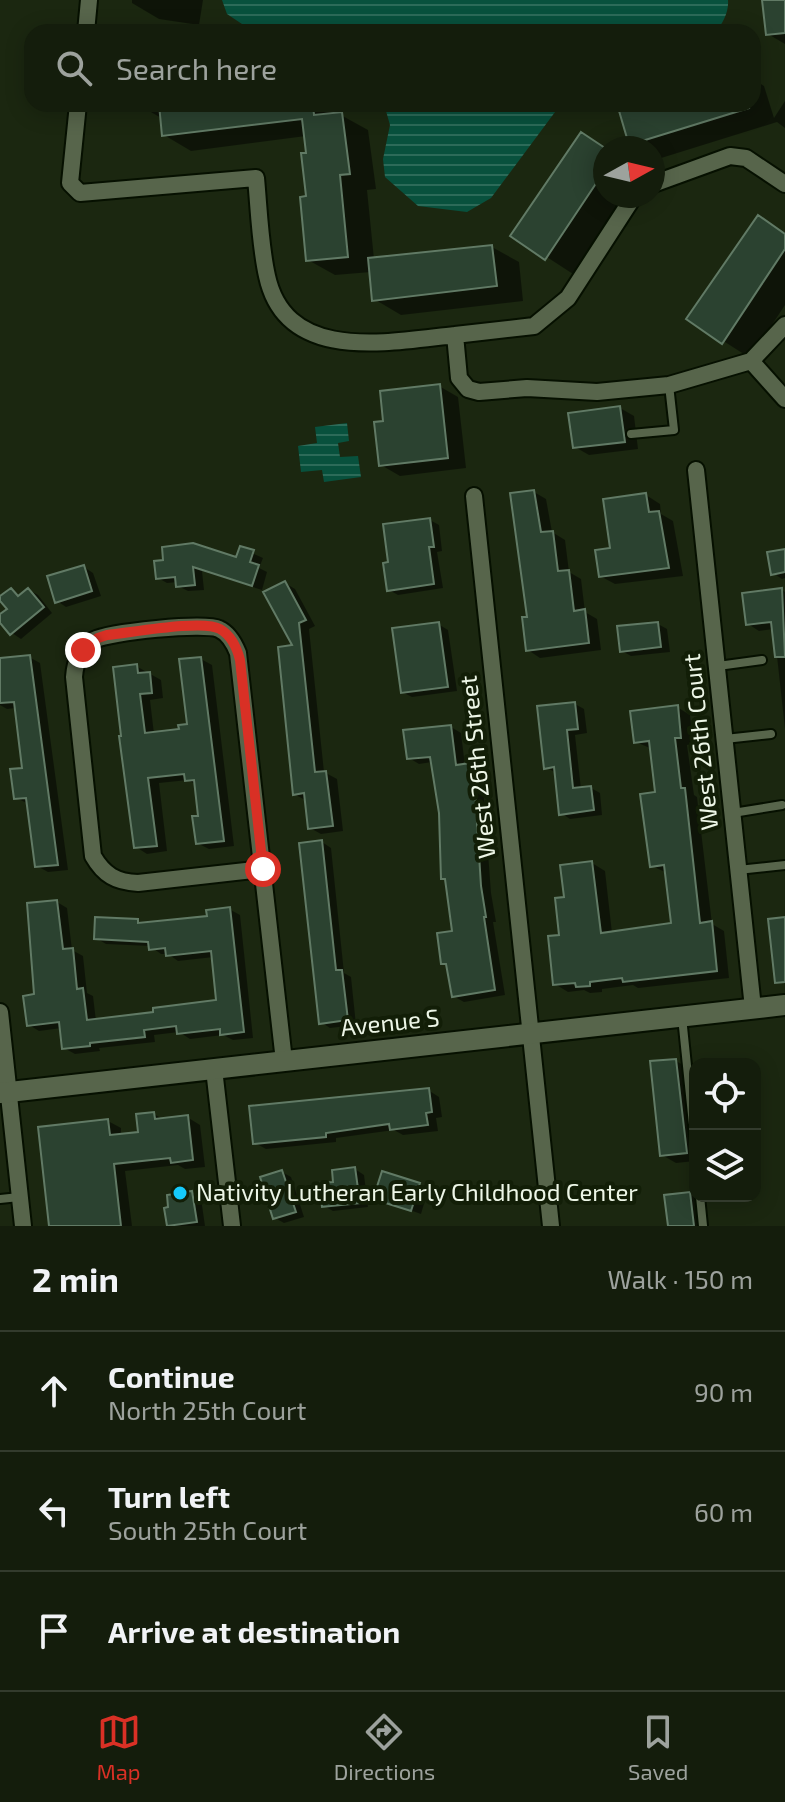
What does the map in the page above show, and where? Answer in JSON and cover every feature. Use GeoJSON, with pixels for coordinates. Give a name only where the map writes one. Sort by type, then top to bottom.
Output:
{"type":"FeatureCollection","features":[{"type":"Feature","properties":{"kind":"street"},"geometry":{"type":"LineString","coordinates":[[87,24],[89,0]]}},
{"type":"Feature","properties":{"kind":"street"},"geometry":{"type":"LineString","coordinates":[[77,112],[70,183],[80,193],[256,178],[267,277],[278,306],[294,323],[320,336],[346,343],[372,344],[534,326],[568,298],[626,208]]}},
{"type":"Feature","properties":{"kind":"street"},"geometry":{"type":"LineString","coordinates":[[665,180],[730,156],[746,158],[785,184]]}},
{"type":"Feature","properties":{"kind":"street"},"geometry":{"type":"LineString","coordinates":[[455,335],[459,378],[468,389],[479,392],[527,388],[597,392],[669,385],[751,361],[785,325]]}},
{"type":"Feature","properties":{"kind":"street"},"geometry":{"type":"LineString","coordinates":[[751,361],[785,399]]}},
{"type":"Feature","properties":{"kind":"street","name":"West 26th Court"},"geometry":{"type":"LineString","coordinates":[[696,470],[753,1008]]}},
{"type":"Feature","properties":{"kind":"street","name":"West 26th Street"},"geometry":{"type":"LineString","coordinates":[[474,496],[551,1226]]}},
{"type":"Feature","properties":{"kind":"street"},"geometry":{"type":"LineString","coordinates":[[263,869],[138,883],[123,882],[100,868],[93,856],[74,677],[78,658],[90,643],[107,635],[203,625],[223,631],[234,644],[240,660],[263,869],[284,1061]]}},
{"type":"Feature","properties":{"kind":"street","name":"Avenue S"},"geometry":{"type":"LineString","coordinates":[[4,1093],[785,1005]]}},
{"type":"Feature","properties":{"kind":"street"},"geometry":{"type":"LineString","coordinates":[[0,1012],[4,1093],[23,1226]]}},
{"type":"Feature","properties":{"kind":"street"},"geometry":{"type":"LineString","coordinates":[[214,1069],[232,1226]]}},
{"type":"Feature","properties":{"kind":"lane"},"geometry":{"type":"LineString","coordinates":[[631,434],[674,430],[669,385]]}},
{"type":"Feature","properties":{"kind":"lane"},"geometry":{"type":"LineString","coordinates":[[717,666],[762,660]]}},
{"type":"Feature","properties":{"kind":"lane"},"geometry":{"type":"LineString","coordinates":[[725,739],[771,734]]}},
{"type":"Feature","properties":{"kind":"lane"},"geometry":{"type":"LineString","coordinates":[[732,813],[782,805]]}},
{"type":"Feature","properties":{"kind":"lane"},"geometry":{"type":"LineString","coordinates":[[738,870],[785,865]]}},
{"type":"Feature","properties":{"kind":"lane"},"geometry":{"type":"LineString","coordinates":[[682,1016],[694,1130]]}},
{"type":"Feature","properties":{"kind":"lane"},"geometry":{"type":"LineString","coordinates":[[0,1199],[20,1196]]}},
{"type":"Feature","properties":{"kind":"lane"},"geometry":{"type":"LineString","coordinates":[[701,1202],[703,1226]]}},
{"type":"Feature","properties":{"kind":"shaded area"},"geometry":{"type":"Polygon","coordinates":[[[222,0],[728,0],[721,24],[242,24],[227,14],[222,0]]]}},
{"type":"Feature","properties":{"kind":"shaded area"},"geometry":{"type":"Polygon","coordinates":[[[386,112],[555,112],[491,198],[467,212],[418,206],[385,177],[383,159],[390,125],[386,112]]]}},
{"type":"Feature","properties":{"kind":"shaded area"},"geometry":{"type":"Polygon","coordinates":[[[347,423],[349,441],[338,443],[340,457],[358,456],[361,477],[324,482],[322,470],[301,472],[298,446],[317,443],[315,427],[347,423]]]}},
{"type":"Feature","properties":{"kind":"building"},"geometry":{"type":"Polygon","coordinates":[[[762,0],[785,0],[785,33],[766,35],[762,0]]]}},
{"type":"Feature","properties":{"kind":"building"},"geometry":{"type":"Polygon","coordinates":[[[160,112],[314,112],[314,115],[342,112],[350,174],[340,175],[348,257],[306,261],[300,197],[306,196],[301,153],[306,153],[302,119],[162,136],[160,112]]]}},
{"type":"Feature","properties":{"kind":"building"},"geometry":{"type":"Polygon","coordinates":[[[619,112],[736,112],[658,136],[626,136],[619,112]]]}},
{"type":"Feature","properties":{"kind":"building"},"geometry":{"type":"Polygon","coordinates":[[[581,132],[593,140],[593,188],[545,260],[510,236],[581,132]]]}},
{"type":"Feature","properties":{"kind":"building"},"geometry":{"type":"Polygon","coordinates":[[[758,215],[785,234],[785,249],[722,344],[686,319],[758,215]]]}},
{"type":"Feature","properties":{"kind":"building"},"geometry":{"type":"Polygon","coordinates":[[[492,245],[497,286],[372,301],[368,258],[492,245]]]}},
{"type":"Feature","properties":{"kind":"building"},"geometry":{"type":"Polygon","coordinates":[[[440,384],[448,458],[379,466],[374,422],[383,421],[380,391],[440,384]]]}},
{"type":"Feature","properties":{"kind":"building"},"geometry":{"type":"Polygon","coordinates":[[[620,406],[625,442],[573,448],[568,413],[620,406]]]}},
{"type":"Feature","properties":{"kind":"building"},"geometry":{"type":"Polygon","coordinates":[[[534,490],[541,532],[553,531],[558,571],[569,570],[574,611],[585,609],[589,643],[526,651],[522,617],[527,617],[510,493],[534,490]]]}},
{"type":"Feature","properties":{"kind":"building"},"geometry":{"type":"Polygon","coordinates":[[[646,493],[649,512],[659,511],[669,568],[599,577],[595,550],[610,548],[603,499],[646,493]]]}},
{"type":"Feature","properties":{"kind":"building"},"geometry":{"type":"Polygon","coordinates":[[[430,518],[434,547],[429,547],[434,584],[387,591],[383,563],[388,562],[383,524],[430,518]]]}},
{"type":"Feature","properties":{"kind":"building"},"geometry":{"type":"Polygon","coordinates":[[[193,543],[236,557],[240,546],[254,550],[250,562],[259,565],[252,586],[193,567],[195,585],[176,587],[175,577],[156,579],[154,561],[163,560],[162,547],[193,543]]]}},
{"type":"Feature","properties":{"kind":"building"},"geometry":{"type":"Polygon","coordinates":[[[785,549],[785,572],[771,575],[767,552],[785,549]]]}},
{"type":"Feature","properties":{"kind":"building"},"geometry":{"type":"Polygon","coordinates":[[[84,565],[92,591],[55,603],[47,576],[84,565]]]}},
{"type":"Feature","properties":{"kind":"building"},"geometry":{"type":"Polygon","coordinates":[[[285,581],[306,620],[299,623],[315,772],[326,771],[333,826],[308,829],[304,793],[293,795],[278,647],[292,645],[263,592],[285,581]]]}},
{"type":"Feature","properties":{"kind":"building"},"geometry":{"type":"Polygon","coordinates":[[[11,588],[18,596],[28,588],[44,607],[10,635],[0,623],[0,614],[7,609],[0,596],[11,588]]]}},
{"type":"Feature","properties":{"kind":"building"},"geometry":{"type":"Polygon","coordinates":[[[782,588],[785,657],[775,657],[771,622],[746,625],[742,593],[782,588]]]}},
{"type":"Feature","properties":{"kind":"building"},"geometry":{"type":"Polygon","coordinates":[[[439,622],[448,687],[401,693],[392,628],[439,622]]]}},
{"type":"Feature","properties":{"kind":"building"},"geometry":{"type":"Polygon","coordinates":[[[658,622],[661,647],[620,652],[617,626],[658,622]]]}},
{"type":"Feature","properties":{"kind":"building"},"geometry":{"type":"Polygon","coordinates":[[[30,655],[58,865],[35,867],[26,798],[14,799],[10,769],[22,768],[14,702],[0,703],[0,658],[30,655]]]}},
{"type":"Feature","properties":{"kind":"building"},"geometry":{"type":"Polygon","coordinates":[[[201,657],[224,841],[196,844],[192,816],[198,816],[194,780],[185,781],[184,774],[148,778],[157,846],[134,848],[113,667],[137,664],[138,673],[150,672],[152,693],[140,694],[145,733],[179,729],[178,725],[187,724],[179,659],[201,657]]]}},
{"type":"Feature","properties":{"kind":"building"},"geometry":{"type":"Polygon","coordinates":[[[575,702],[578,729],[567,730],[573,788],[591,786],[594,810],[559,815],[554,767],[544,769],[537,706],[575,702]]]}},
{"type":"Feature","properties":{"kind":"building"},"geometry":{"type":"Polygon","coordinates":[[[678,705],[681,738],[675,738],[681,788],[685,788],[700,923],[712,921],[717,971],[623,982],[622,978],[590,982],[590,986],[576,987],[575,983],[553,985],[548,936],[559,935],[555,898],[564,897],[560,865],[592,861],[601,933],[671,923],[664,865],[650,867],[640,794],[655,792],[649,741],[634,743],[630,711],[678,705]]]}},
{"type":"Feature","properties":{"kind":"building"},"geometry":{"type":"Polygon","coordinates":[[[451,725],[456,765],[470,763],[475,791],[484,917],[495,990],[452,997],[446,964],[441,964],[437,933],[452,931],[445,879],[441,879],[439,813],[430,757],[407,759],[403,730],[451,725]]]}},
{"type":"Feature","properties":{"kind":"building"},"geometry":{"type":"Polygon","coordinates":[[[322,840],[336,970],[342,970],[348,1020],[319,1024],[299,843],[322,840]]]}},
{"type":"Feature","properties":{"kind":"building"},"geometry":{"type":"Polygon","coordinates":[[[57,900],[63,949],[73,948],[77,989],[83,988],[87,1020],[216,1000],[211,951],[166,956],[165,948],[149,950],[148,942],[94,939],[95,917],[138,919],[138,923],[207,916],[206,910],[230,907],[244,1032],[220,1035],[220,1029],[177,1034],[176,1026],[144,1030],[145,1037],[62,1049],[59,1022],[27,1026],[23,996],[34,994],[27,903],[57,900]]]}},
{"type":"Feature","properties":{"kind":"building"},"geometry":{"type":"Polygon","coordinates":[[[785,917],[785,982],[775,983],[768,919],[785,917]]]}},
{"type":"Feature","properties":{"kind":"building"},"geometry":{"type":"Polygon","coordinates":[[[676,1059],[687,1153],[660,1156],[650,1061],[676,1059]]]}},
{"type":"Feature","properties":{"kind":"building"},"geometry":{"type":"Polygon","coordinates":[[[429,1088],[432,1112],[426,1113],[428,1125],[390,1130],[389,1124],[326,1133],[326,1137],[253,1144],[249,1106],[429,1088]]]}},
{"type":"Feature","properties":{"kind":"building"},"geometry":{"type":"Polygon","coordinates":[[[154,1112],[155,1119],[188,1115],[193,1160],[171,1163],[170,1158],[114,1164],[121,1226],[49,1226],[38,1127],[108,1119],[110,1135],[138,1132],[136,1114],[154,1112]]]}},
{"type":"Feature","properties":{"kind":"building"},"geometry":{"type":"Polygon","coordinates":[[[355,1167],[360,1203],[322,1207],[319,1183],[333,1182],[332,1170],[355,1167]]]}},
{"type":"Feature","properties":{"kind":"building"},"geometry":{"type":"Polygon","coordinates":[[[282,1170],[296,1212],[273,1219],[260,1177],[282,1170]]]}},
{"type":"Feature","properties":{"kind":"building"},"geometry":{"type":"Polygon","coordinates":[[[382,1171],[420,1183],[411,1211],[373,1199],[382,1171]]]}},
{"type":"Feature","properties":{"kind":"building"},"geometry":{"type":"Polygon","coordinates":[[[192,1191],[197,1222],[167,1226],[164,1208],[168,1207],[167,1195],[192,1191]]]}},
{"type":"Feature","properties":{"kind":"building"},"geometry":{"type":"Polygon","coordinates":[[[689,1192],[694,1226],[668,1226],[664,1195],[689,1192]]]}},
{"type":"Feature","properties":{"kind":"place","name":"Nativity Lutheran Early Childhood Center"},"geometry":{"type":"Point","coordinates":[180,1193]}},
{"type":"Feature","properties":{"kind":"route"},"geometry":{"type":"LineString","coordinates":[[83,650],[107,635],[195,626],[217,627],[229,637],[240,660],[263,869]]}}]}
